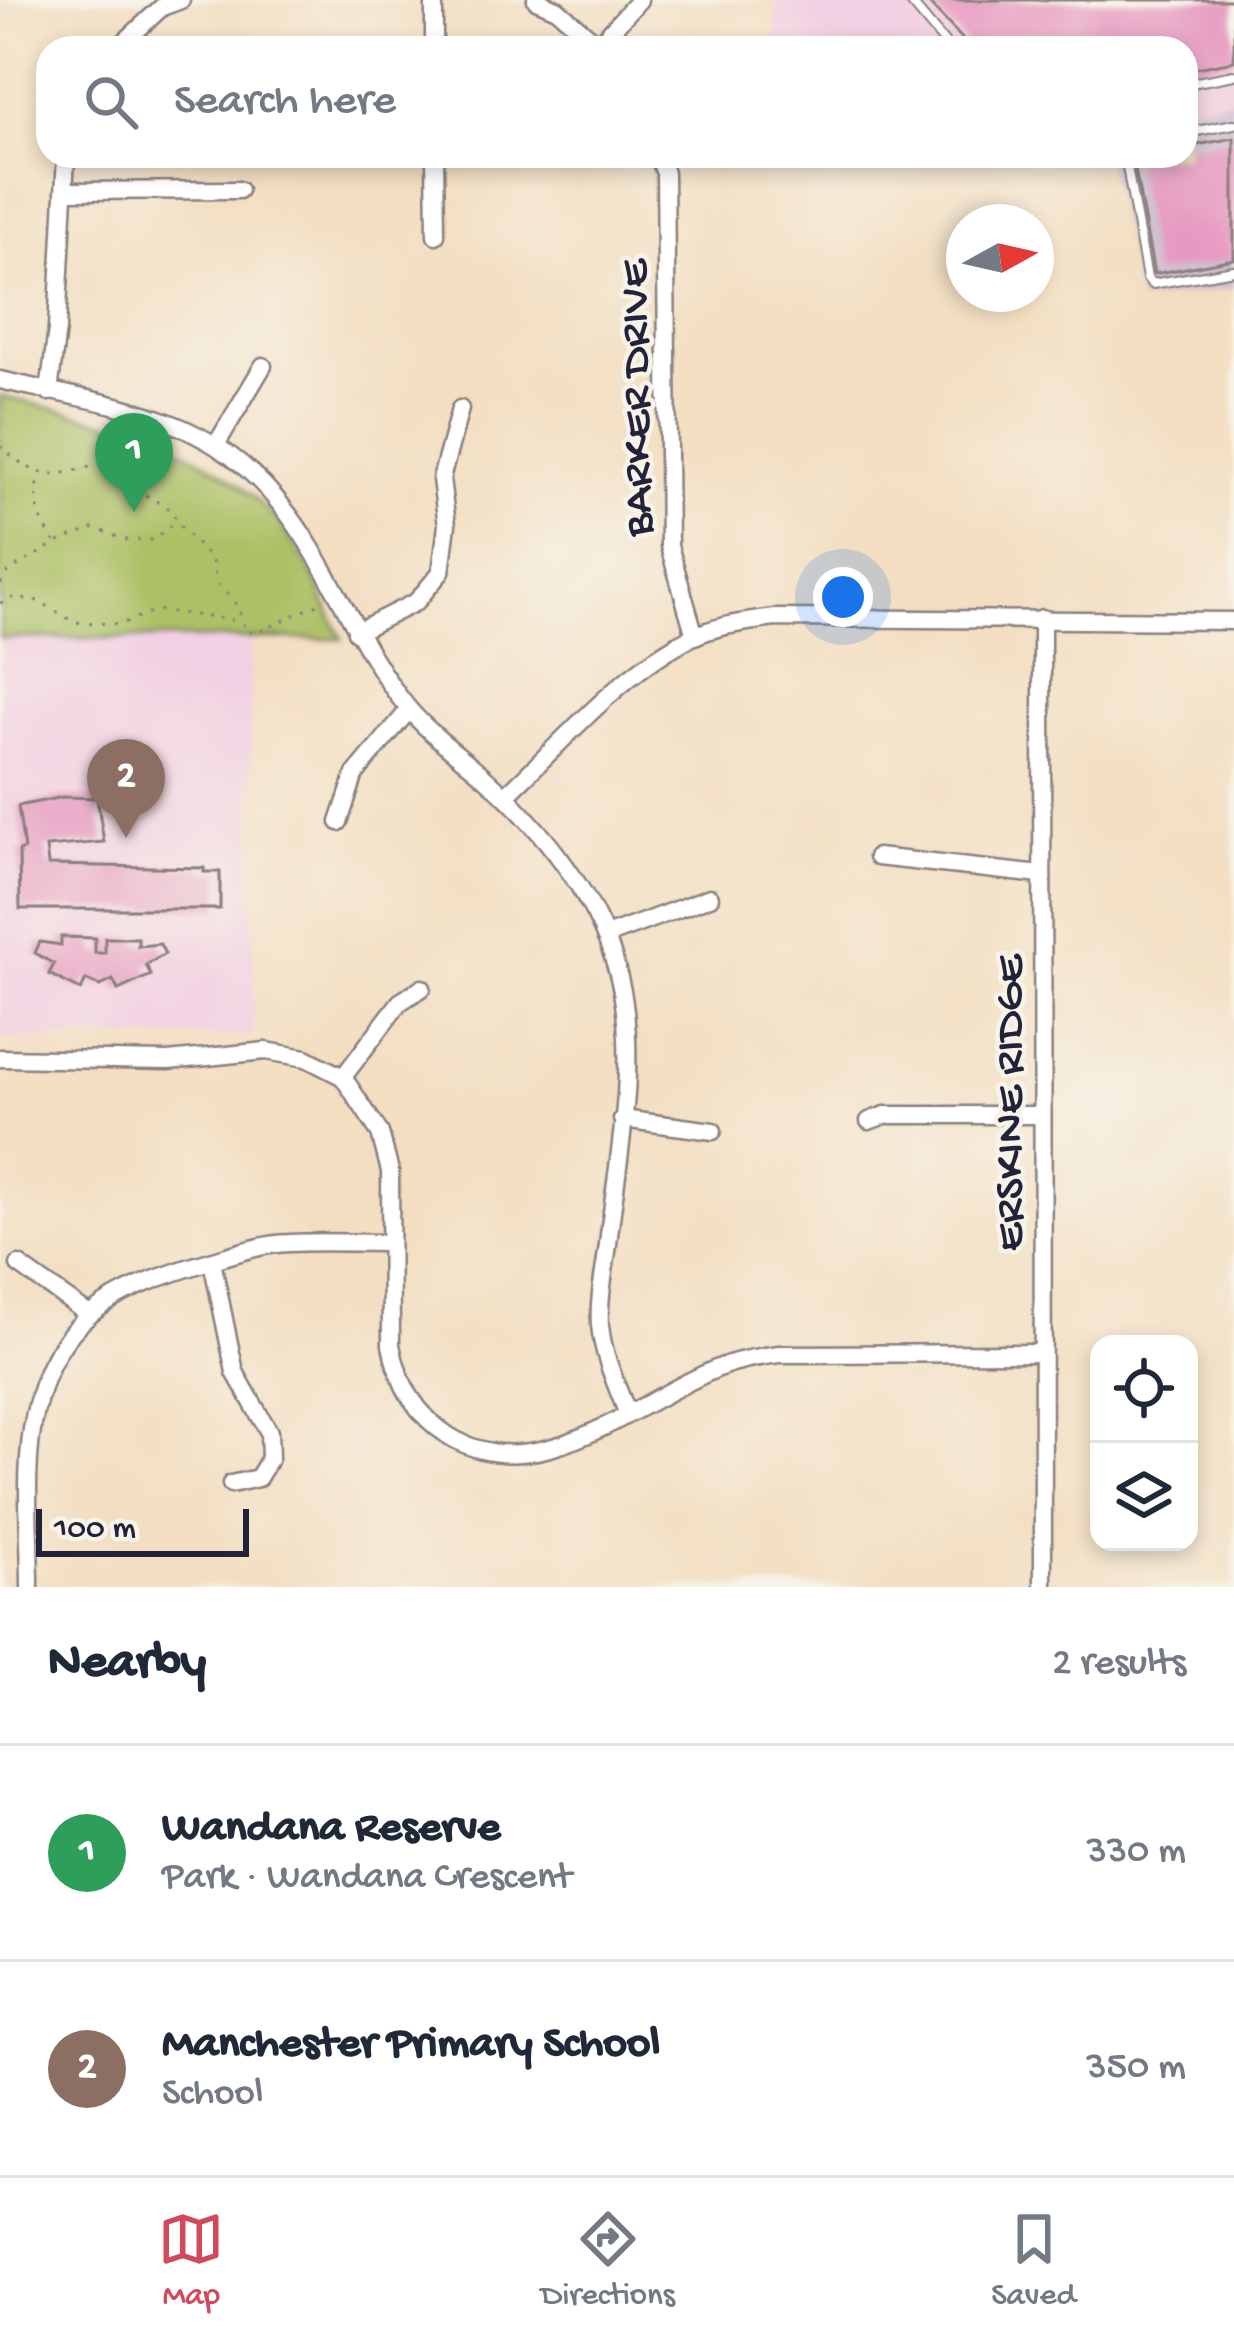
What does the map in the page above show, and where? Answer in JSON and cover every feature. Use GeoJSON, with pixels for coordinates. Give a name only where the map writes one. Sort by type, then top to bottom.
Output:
{"type":"FeatureCollection","features":[{"type":"Feature","properties":{"kind":"street"},"geometry":{"type":"LineString","coordinates":[[131,36],[162,7],[181,0]]}},
{"type":"Feature","properties":{"kind":"street"},"geometry":{"type":"LineString","coordinates":[[434,0],[434,36]]}},
{"type":"Feature","properties":{"kind":"street"},"geometry":{"type":"LineString","coordinates":[[536,0],[557,9],[588,36]]}},
{"type":"Feature","properties":{"kind":"street"},"geometry":{"type":"LineString","coordinates":[[608,36],[639,0]]}},
{"type":"Feature","properties":{"kind":"street"},"geometry":{"type":"LineString","coordinates":[[50,392],[65,168]]}},
{"type":"Feature","properties":{"kind":"street"},"geometry":{"type":"LineString","coordinates":[[435,168],[436,235]]}},
{"type":"Feature","properties":{"kind":"street","name":"BARKER DRIVE"},"geometry":{"type":"LineString","coordinates":[[662,168],[669,546],[695,636]]}},
{"type":"Feature","properties":{"kind":"street"},"geometry":{"type":"LineString","coordinates":[[64,190],[239,190]]}},
{"type":"Feature","properties":{"kind":"street"},"geometry":{"type":"LineString","coordinates":[[215,445],[263,366]]}},
{"type":"Feature","properties":{"kind":"street"},"geometry":{"type":"LineString","coordinates":[[0,380],[142,414],[215,445],[247,470],[292,517],[356,632],[409,710],[505,796],[570,872],[606,936],[622,990],[628,1044],[600,1320],[611,1371],[627,1412]]}},
{"type":"Feature","properties":{"kind":"street"},"geometry":{"type":"LineString","coordinates":[[356,632],[416,602],[441,572],[447,525],[441,479],[460,409]]}},
{"type":"Feature","properties":{"kind":"street"},"geometry":{"type":"LineString","coordinates":[[505,796],[656,658],[695,636],[734,624],[775,618],[1234,622]]}},
{"type":"Feature","properties":{"kind":"street","name":"ERSKINE RIDGE"},"geometry":{"type":"LineString","coordinates":[[1042,618],[1042,1587]]}},
{"type":"Feature","properties":{"kind":"street"},"geometry":{"type":"LineString","coordinates":[[339,822],[355,774],[409,710]]}},
{"type":"Feature","properties":{"kind":"street"},"geometry":{"type":"LineString","coordinates":[[877,857],[1041,874]]}},
{"type":"Feature","properties":{"kind":"street"},"geometry":{"type":"LineString","coordinates":[[606,936],[710,896]]}},
{"type":"Feature","properties":{"kind":"street"},"geometry":{"type":"LineString","coordinates":[[343,1076],[400,1002],[422,988]]}},
{"type":"Feature","properties":{"kind":"street"},"geometry":{"type":"LineString","coordinates":[[0,1058],[168,1060],[266,1051],[306,1058],[343,1076],[380,1133],[390,1171],[391,1345],[396,1370],[419,1411],[466,1446],[507,1455],[560,1447],[744,1359],[779,1354],[1041,1353]]}},
{"type":"Feature","properties":{"kind":"street"},"geometry":{"type":"LineString","coordinates":[[869,1121],[885,1115],[1040,1115]]}},
{"type":"Feature","properties":{"kind":"street"},"geometry":{"type":"LineString","coordinates":[[622,1119],[713,1131]]}},
{"type":"Feature","properties":{"kind":"street"},"geometry":{"type":"LineString","coordinates":[[30,1587],[34,1415],[47,1375],[66,1340],[88,1314],[134,1285],[286,1243],[389,1244]]}},
{"type":"Feature","properties":{"kind":"street"},"geometry":{"type":"LineString","coordinates":[[212,1261],[235,1372],[269,1432],[270,1458],[258,1478],[231,1484]]}},
{"type":"Feature","properties":{"kind":"street"},"geometry":{"type":"LineString","coordinates":[[19,1265],[88,1314]]}},
{"type":"Feature","properties":{"kind":"lane"},"geometry":{"type":"LineString","coordinates":[[908,0],[939,36]]}},
{"type":"Feature","properties":{"kind":"lane"},"geometry":{"type":"LineString","coordinates":[[1198,82],[1234,75]]}},
{"type":"Feature","properties":{"kind":"lane"},"geometry":{"type":"LineString","coordinates":[[1198,131],[1234,124]]}},
{"type":"Feature","properties":{"kind":"lane"},"geometry":{"type":"LineString","coordinates":[[1127,168],[1147,278],[1152,284],[1234,270]]}},
{"type":"Feature","properties":{"kind":"path"},"geometry":{"type":"LineString","coordinates":[[0,446],[40,474],[76,474],[110,464],[123,471],[142,493],[173,512],[212,561],[216,582],[238,606],[245,631],[257,634],[337,595]]}},
{"type":"Feature","properties":{"kind":"path"},"geometry":{"type":"LineString","coordinates":[[40,474],[34,497],[44,528],[56,543]]}},
{"type":"Feature","properties":{"kind":"path"},"geometry":{"type":"LineString","coordinates":[[0,584],[9,571],[56,543],[95,528],[125,540],[153,540],[176,521]]}},
{"type":"Feature","properties":{"kind":"path"},"geometry":{"type":"LineString","coordinates":[[0,602],[14,598],[39,601],[74,622],[120,624],[156,610],[242,621]]}},
{"type":"Feature","properties":{"kind":"shaded area"},"geometry":{"type":"Polygon","coordinates":[[[776,0],[1234,0],[1234,99],[1198,106],[1198,36],[776,36],[776,0]]]}},
{"type":"Feature","properties":{"kind":"shaded area"},"geometry":{"type":"Polygon","coordinates":[[[1234,99],[1234,288],[1139,302],[1109,168],[1198,168],[1198,106],[1234,99]]]}},
{"type":"Feature","properties":{"kind":"shaded area"},"geometry":{"type":"Polygon","coordinates":[[[0,638],[250,641],[254,1036],[0,1039],[0,638]]]}},
{"type":"Feature","properties":{"kind":"green space"},"geometry":{"type":"Polygon","coordinates":[[[0,396],[136,432],[216,469],[284,529],[311,572],[342,639],[0,638],[0,396]]]}},
{"type":"Feature","properties":{"kind":"building"},"geometry":{"type":"Polygon","coordinates":[[[926,0],[1234,0],[1234,61],[1198,68],[1198,36],[960,36],[926,0]]]}},
{"type":"Feature","properties":{"kind":"building"},"geometry":{"type":"Polygon","coordinates":[[[1234,138],[1234,259],[1154,274],[1135,168],[1198,168],[1198,145],[1234,138]]]}},
{"type":"Feature","properties":{"kind":"building"},"geometry":{"type":"Polygon","coordinates":[[[63,797],[97,798],[104,842],[46,847],[48,865],[220,872],[220,909],[20,909],[19,851],[24,849],[18,806],[63,797]]]}},
{"type":"Feature","properties":{"kind":"building"},"geometry":{"type":"Polygon","coordinates":[[[61,937],[95,938],[95,953],[105,953],[105,938],[138,938],[138,946],[160,944],[165,954],[146,965],[151,975],[118,990],[113,980],[100,986],[86,980],[81,990],[49,974],[54,964],[35,953],[40,942],[61,945],[61,937]]]}},
{"type":"Feature","properties":{"kind":"place","name":"Wandana Reserve"},"geometry":{"type":"Point","coordinates":[134,512]}},
{"type":"Feature","properties":{"kind":"place","name":"Manchester Primary School"},"geometry":{"type":"Point","coordinates":[126,838]}}]}
